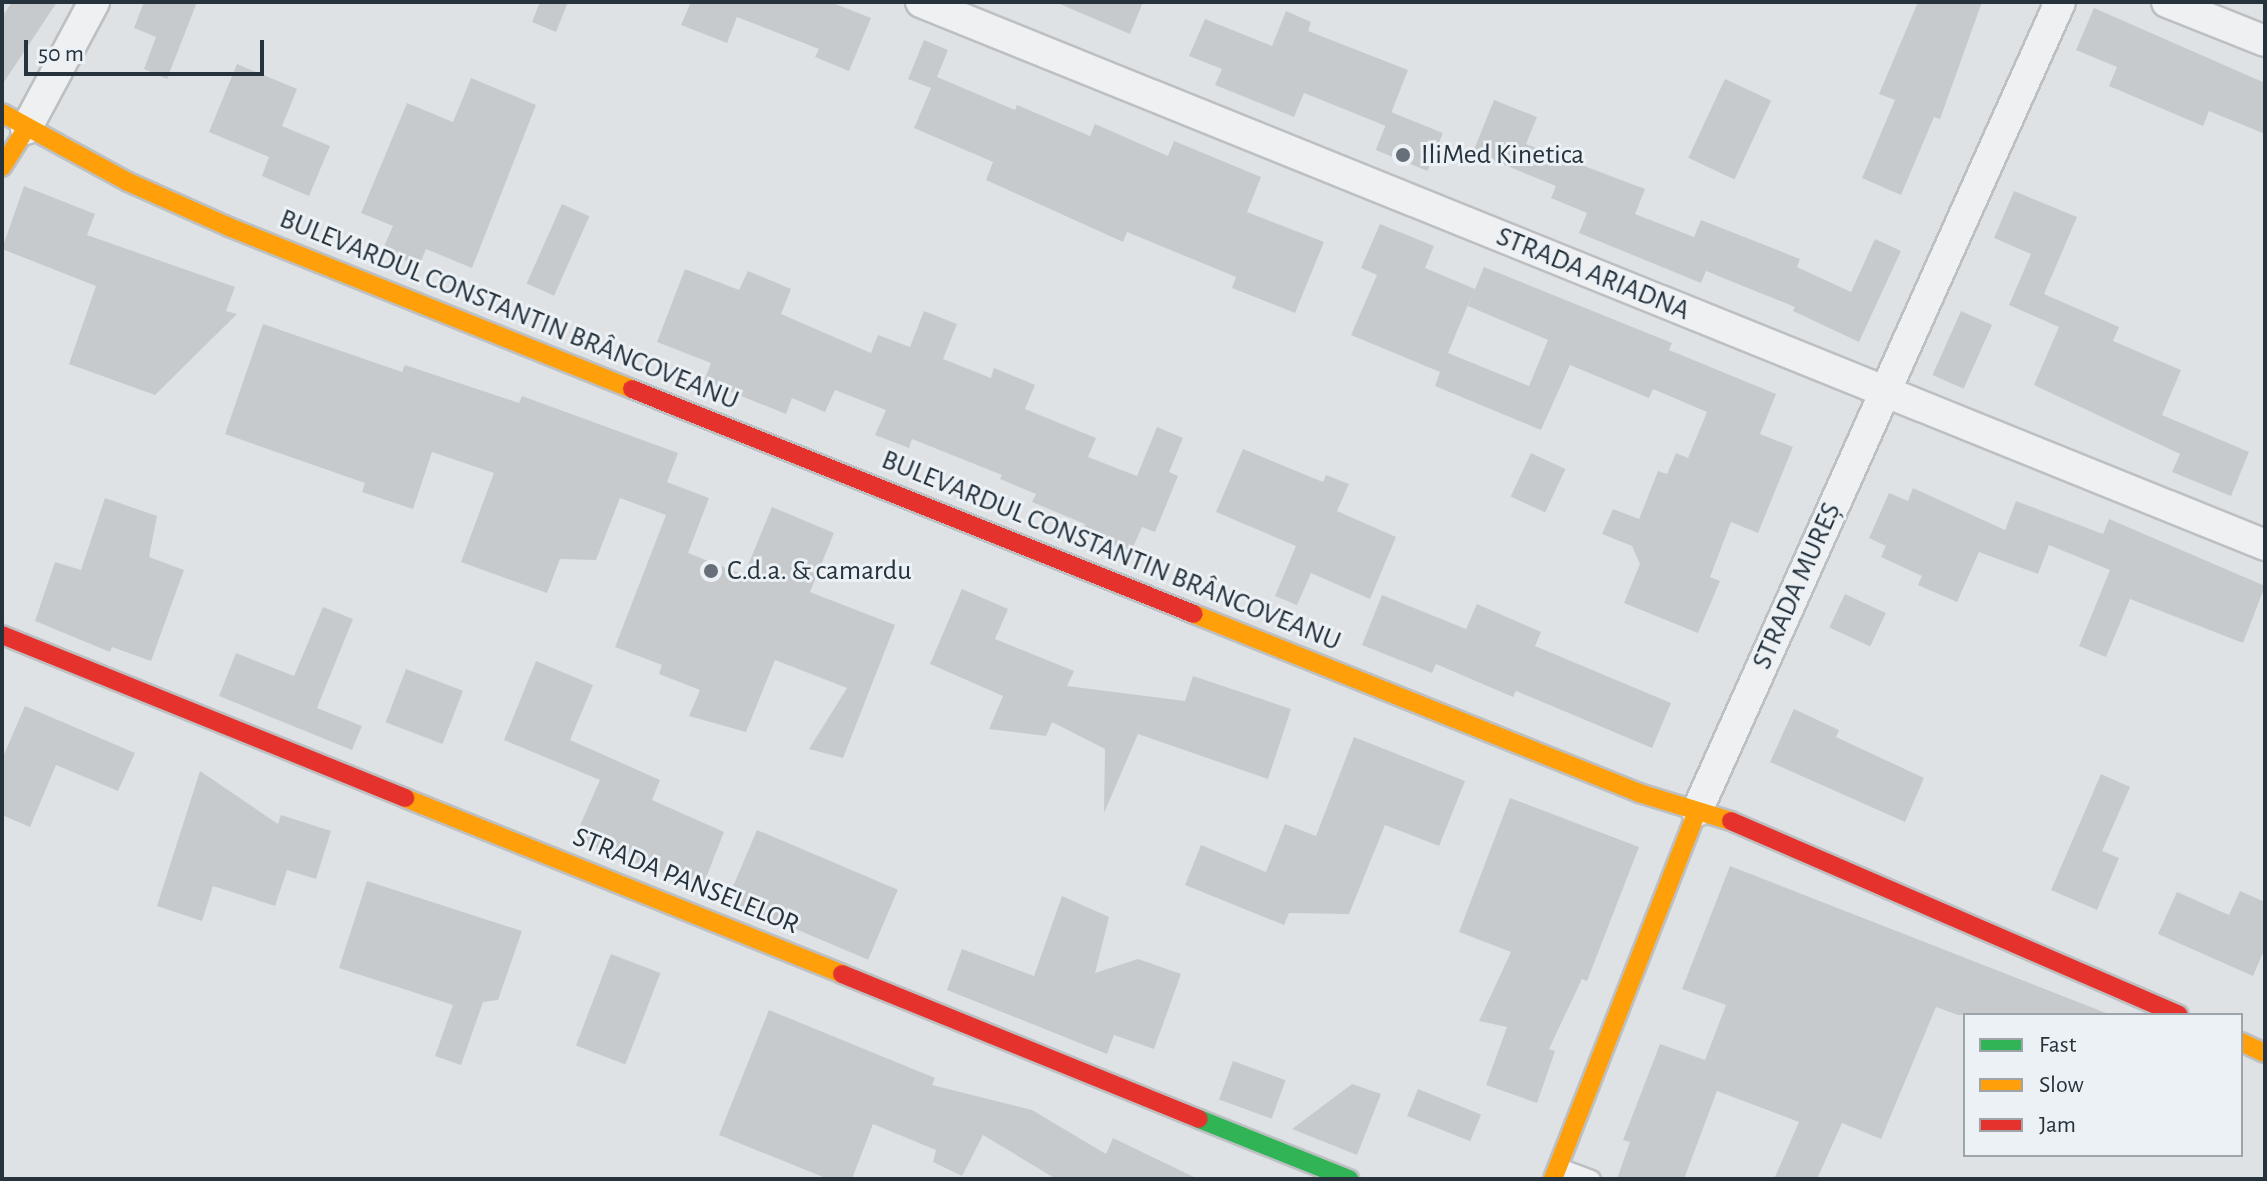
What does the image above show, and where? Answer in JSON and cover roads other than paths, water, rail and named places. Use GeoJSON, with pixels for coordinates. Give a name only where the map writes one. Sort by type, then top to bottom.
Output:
{"type":"FeatureCollection","features":[{"type":"Feature","properties":{"kind":"main road"},"geometry":{"type":"LineString","coordinates":[[2,167],[14,121]]}},
{"type":"Feature","properties":{"kind":"main road","name":"BULEVARDUL CONSTANTIN BRÂNCOVEANU"},"geometry":{"type":"LineString","coordinates":[[14,121],[229,227],[1596,776],[1746,825],[2174,1013]]}},
{"type":"Feature","properties":{"kind":"main road","name":"STRADA PANSELELOR"},"geometry":{"type":"LineString","coordinates":[[2,635],[1349,1179]]}},
{"type":"Feature","properties":{"kind":"main road","name":"STRADA MUREȘ"},"geometry":{"type":"LineString","coordinates":[[1555,1173],[1697,811]]}},
{"type":"Feature","properties":{"kind":"main road"},"geometry":{"type":"LineString","coordinates":[[2243,1043],[2265,1053]]}},
{"type":"Feature","properties":{"kind":"street"},"geometry":{"type":"LineString","coordinates":[[14,121],[94,2]]}},
{"type":"Feature","properties":{"kind":"street","name":"STRADA ARIADNA"},"geometry":{"type":"LineString","coordinates":[[921,2],[2265,545]]}},
{"type":"Feature","properties":{"kind":"street","name":"STRADA MUREȘ"},"geometry":{"type":"LineString","coordinates":[[1697,811],[2060,2]]}},
{"type":"Feature","properties":{"kind":"street"},"geometry":{"type":"LineString","coordinates":[[2167,2],[2265,41]]}},
{"type":"Feature","properties":{"kind":"lane"},"geometry":{"type":"LineString","coordinates":[[1555,1173],[1592,1179]]}},
{"type":"Feature","properties":{"kind":"place","name":"IliMed Kinetica"},"geometry":{"type":"Point","coordinates":[1403,155]}},
{"type":"Feature","properties":{"kind":"place","name":"C.d.a. & camardu"},"geometry":{"type":"Point","coordinates":[711,571]}}]}
